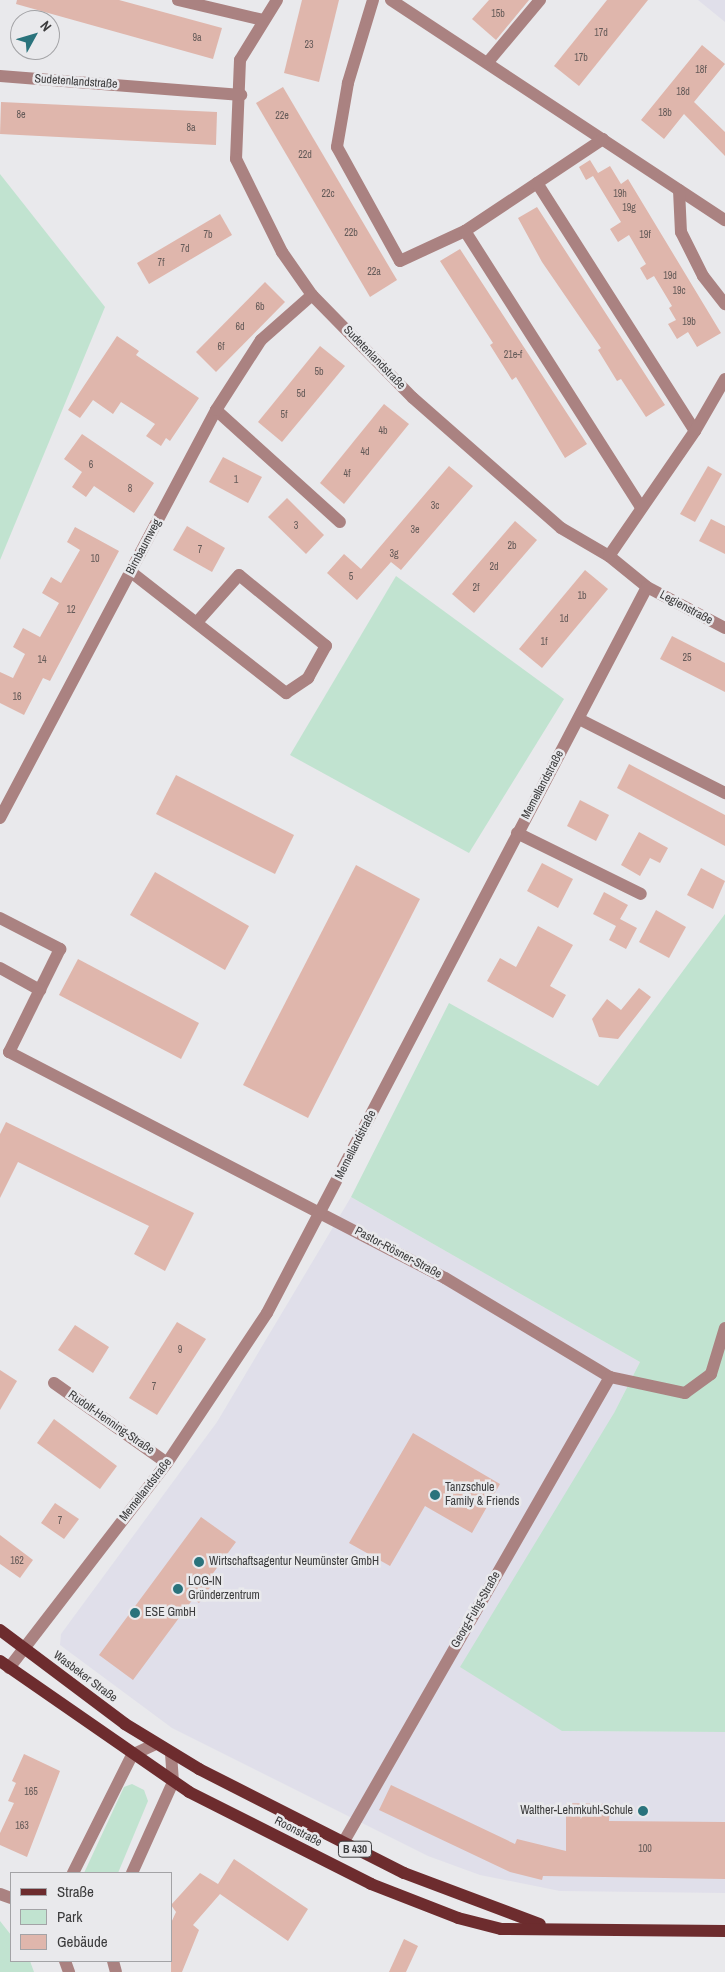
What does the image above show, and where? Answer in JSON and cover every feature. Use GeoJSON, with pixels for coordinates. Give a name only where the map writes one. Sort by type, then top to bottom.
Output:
{"type":"FeatureCollection","features":[{"type":"Feature","properties":{"kind":"main road","name":"Wasbeker Straße"},"geometry":{"type":"LineString","coordinates":[[0,1630],[156,1744],[172,1753]]}},
{"type":"Feature","properties":{"kind":"main road","name":"B 430"},"geometry":{"type":"LineString","coordinates":[[5,1665],[132,1756]]}},
{"type":"Feature","properties":{"kind":"main road","name":"Roonstraße"},"geometry":{"type":"LineString","coordinates":[[172,1753],[404,1873],[547,1927]]}},
{"type":"Feature","properties":{"kind":"main road","name":"Roonstraße"},"geometry":{"type":"LineString","coordinates":[[132,1756],[173,1782],[371,1884],[449,1914],[501,1929],[547,1927],[725,1931]]}},
{"type":"Feature","properties":{"kind":"street"},"geometry":{"type":"LineString","coordinates":[[178,0],[263,20]]}},
{"type":"Feature","properties":{"kind":"street","name":"Sudetenlandstraße"},"geometry":{"type":"LineString","coordinates":[[277,0],[240,60],[241,95],[236,159],[282,252],[312,295],[428,411],[561,528],[609,556],[647,587]]}},
{"type":"Feature","properties":{"kind":"street"},"geometry":{"type":"LineString","coordinates":[[372,0],[348,83],[336,147],[400,261],[465,231],[603,139]]}},
{"type":"Feature","properties":{"kind":"street"},"geometry":{"type":"LineString","coordinates":[[391,0],[488,62],[725,220]]}},
{"type":"Feature","properties":{"kind":"street"},"geometry":{"type":"LineString","coordinates":[[488,62],[540,0]]}},
{"type":"Feature","properties":{"kind":"street","name":"Sudetenlandstraße"},"geometry":{"type":"LineString","coordinates":[[0,76],[241,95]]}},
{"type":"Feature","properties":{"kind":"street"},"geometry":{"type":"LineString","coordinates":[[537,183],[695,430]]}},
{"type":"Feature","properties":{"kind":"street"},"geometry":{"type":"LineString","coordinates":[[679,190],[682,232],[702,276],[725,304]]}},
{"type":"Feature","properties":{"kind":"street"},"geometry":{"type":"LineString","coordinates":[[465,231],[640,506]]}},
{"type":"Feature","properties":{"kind":"street","name":"Birnbaumweg"},"geometry":{"type":"LineString","coordinates":[[0,818],[216,410],[261,340],[312,295]]}},
{"type":"Feature","properties":{"kind":"street"},"geometry":{"type":"LineString","coordinates":[[609,556],[640,506],[695,430],[725,379]]}},
{"type":"Feature","properties":{"kind":"street"},"geometry":{"type":"LineString","coordinates":[[216,410],[340,522]]}},
{"type":"Feature","properties":{"kind":"street"},"geometry":{"type":"LineString","coordinates":[[131,572],[198,621],[286,693],[308,678],[326,646],[239,575],[198,621]]}},
{"type":"Feature","properties":{"kind":"street","name":"Legienstraße"},"geometry":{"type":"LineString","coordinates":[[647,587],[725,628]]}},
{"type":"Feature","properties":{"kind":"street","name":"Memellandstraße"},"geometry":{"type":"LineString","coordinates":[[5,1665],[23,1648],[167,1463],[267,1313],[322,1212],[517,833],[647,587]]}},
{"type":"Feature","properties":{"kind":"street"},"geometry":{"type":"LineString","coordinates":[[578,719],[725,793]]}},
{"type":"Feature","properties":{"kind":"street"},"geometry":{"type":"LineString","coordinates":[[517,833],[641,894]]}},
{"type":"Feature","properties":{"kind":"street"},"geometry":{"type":"LineString","coordinates":[[0,918],[60,949],[40,990],[0,968]]}},
{"type":"Feature","properties":{"kind":"street","name":"Pastor-Rösner-Straße"},"geometry":{"type":"LineString","coordinates":[[40,990],[9,1052],[322,1212],[445,1278],[610,1377],[685,1393],[711,1374],[725,1328]]}},
{"type":"Feature","properties":{"kind":"street","name":"Georg-Fuhg-Straße"},"geometry":{"type":"LineString","coordinates":[[343,1843],[610,1377]]}},
{"type":"Feature","properties":{"kind":"street","name":"Rudolf-Henning-Straße"},"geometry":{"type":"LineString","coordinates":[[54,1383],[167,1463]]}},
{"type":"Feature","properties":{"kind":"street"},"geometry":{"type":"LineString","coordinates":[[74,1872],[132,1756],[156,1744]]}},
{"type":"Feature","properties":{"kind":"street"},"geometry":{"type":"LineString","coordinates":[[132,1872],[173,1782],[172,1753]]}},
{"type":"Feature","properties":{"kind":"shaded area"},"geometry":{"type":"Polygon","coordinates":[[[698,0],[725,0],[725,22],[698,0]]]}},
{"type":"Feature","properties":{"kind":"shaded area"},"geometry":{"type":"Polygon","coordinates":[[[351,1197],[640,1362],[614,1413],[562,1731],[725,1732],[725,1893],[560,1891],[480,1875],[428,1856],[172,1728],[60,1645],[61,1634],[217,1422],[351,1197]]]}},
{"type":"Feature","properties":{"kind":"green space"},"geometry":{"type":"Polygon","coordinates":[[[0,174],[105,307],[0,560],[0,174]]]}},
{"type":"Feature","properties":{"kind":"green space"},"geometry":{"type":"Polygon","coordinates":[[[396,576],[564,699],[469,853],[290,755],[396,576]]]}},
{"type":"Feature","properties":{"kind":"green space"},"geometry":{"type":"Polygon","coordinates":[[[725,914],[725,1732],[562,1731],[460,1667],[614,1413],[640,1362],[351,1197],[449,1003],[598,1086],[725,914]]]}},
{"type":"Feature","properties":{"kind":"green space"},"geometry":{"type":"Polygon","coordinates":[[[132,1784],[144,1790],[148,1801],[118,1872],[84,1872],[124,1787],[132,1784]]]}},
{"type":"Feature","properties":{"kind":"green space"},"geometry":{"type":"Polygon","coordinates":[[[0,1921],[10,1934],[10,1962],[30,1962],[34,1972],[0,1972],[0,1921]]]}},
{"type":"Feature","properties":{"kind":"building"},"geometry":{"type":"Polygon","coordinates":[[[17,0],[119,0],[222,28],[213,59],[60,16],[60,10],[37,10],[16,4],[17,0]]]}},
{"type":"Feature","properties":{"kind":"building"},"geometry":{"type":"Polygon","coordinates":[[[302,0],[339,0],[319,82],[284,73],[302,0]]]}},
{"type":"Feature","properties":{"kind":"building"},"geometry":{"type":"Polygon","coordinates":[[[489,0],[529,0],[496,40],[472,19],[489,0]]]}},
{"type":"Feature","properties":{"kind":"building"},"geometry":{"type":"Polygon","coordinates":[[[607,0],[648,0],[579,86],[554,66],[607,0]]]}},
{"type":"Feature","properties":{"kind":"building"},"geometry":{"type":"Polygon","coordinates":[[[702,45],[725,64],[694,102],[725,132],[725,156],[684,114],[664,139],[641,120],[702,45]]]}},
{"type":"Feature","properties":{"kind":"building"},"geometry":{"type":"Polygon","coordinates":[[[283,87],[397,280],[370,297],[256,103],[283,87]]]}},
{"type":"Feature","properties":{"kind":"building"},"geometry":{"type":"Polygon","coordinates":[[[1,102],[217,112],[216,145],[0,134],[1,102]]]}},
{"type":"Feature","properties":{"kind":"building"},"geometry":{"type":"Polygon","coordinates":[[[590,160],[598,173],[610,166],[621,184],[628,179],[721,333],[697,347],[688,332],[677,339],[668,324],[676,320],[669,308],[672,306],[654,276],[647,280],[640,268],[646,264],[629,235],[618,242],[610,229],[621,222],[593,176],[586,180],[579,167],[590,160]]]}},
{"type":"Feature","properties":{"kind":"building"},"geometry":{"type":"Polygon","coordinates":[[[537,207],[665,405],[646,417],[621,379],[617,381],[598,350],[601,348],[542,262],[518,218],[537,207]]]}},
{"type":"Feature","properties":{"kind":"building"},"geometry":{"type":"Polygon","coordinates":[[[220,214],[232,235],[149,284],[137,263],[220,214]]]}},
{"type":"Feature","properties":{"kind":"building"},"geometry":{"type":"Polygon","coordinates":[[[460,249],[587,444],[565,458],[516,377],[512,380],[490,345],[493,343],[440,261],[460,249]]]}},
{"type":"Feature","properties":{"kind":"building"},"geometry":{"type":"Polygon","coordinates":[[[265,282],[285,302],[216,372],[196,352],[265,282]]]}},
{"type":"Feature","properties":{"kind":"building"},"geometry":{"type":"Polygon","coordinates":[[[117,336],[139,351],[136,355],[199,398],[170,441],[166,438],[161,446],[146,436],[155,424],[121,402],[113,414],[93,400],[80,418],[68,410],[117,336]]]}},
{"type":"Feature","properties":{"kind":"building"},"geometry":{"type":"Polygon","coordinates":[[[320,346],[345,366],[282,442],[258,422],[320,346]]]}},
{"type":"Feature","properties":{"kind":"building"},"geometry":{"type":"Polygon","coordinates":[[[384,404],[409,424],[344,504],[320,483],[384,404]]]}},
{"type":"Feature","properties":{"kind":"building"},"geometry":{"type":"Polygon","coordinates":[[[82,434],[154,483],[134,513],[94,486],[86,497],[72,487],[82,472],[64,459],[82,434]]]}},
{"type":"Feature","properties":{"kind":"building"},"geometry":{"type":"Polygon","coordinates":[[[223,457],[262,477],[248,503],[209,482],[223,457]]]}},
{"type":"Feature","properties":{"kind":"building"},"geometry":{"type":"Polygon","coordinates":[[[449,466],[473,486],[401,570],[391,562],[357,600],[327,573],[344,554],[361,569],[449,466]]]}},
{"type":"Feature","properties":{"kind":"building"},"geometry":{"type":"Polygon","coordinates":[[[708,466],[722,474],[695,522],[680,514],[708,466]]]}},
{"type":"Feature","properties":{"kind":"building"},"geometry":{"type":"Polygon","coordinates":[[[287,498],[324,535],[306,554],[268,517],[287,498]]]}},
{"type":"Feature","properties":{"kind":"building"},"geometry":{"type":"Polygon","coordinates":[[[711,519],[725,526],[725,554],[699,541],[711,519]]]}},
{"type":"Feature","properties":{"kind":"building"},"geometry":{"type":"Polygon","coordinates":[[[515,521],[537,540],[474,613],[452,594],[515,521]]]}},
{"type":"Feature","properties":{"kind":"building"},"geometry":{"type":"Polygon","coordinates":[[[187,526],[225,548],[212,572],[173,550],[187,526]]]}},
{"type":"Feature","properties":{"kind":"building"},"geometry":{"type":"Polygon","coordinates":[[[75,527],[119,551],[50,681],[43,678],[24,715],[0,703],[0,672],[13,678],[25,654],[13,647],[23,628],[40,637],[59,603],[42,593],[51,577],[61,583],[80,550],[67,542],[75,527]]]}},
{"type":"Feature","properties":{"kind":"building"},"geometry":{"type":"Polygon","coordinates":[[[585,570],[608,589],[542,668],[519,649],[585,570]]]}},
{"type":"Feature","properties":{"kind":"building"},"geometry":{"type":"Polygon","coordinates":[[[672,636],[725,663],[725,692],[660,659],[672,636]]]}},
{"type":"Feature","properties":{"kind":"building"},"geometry":{"type":"Polygon","coordinates":[[[629,764],[725,815],[725,846],[617,788],[629,764]]]}},
{"type":"Feature","properties":{"kind":"building"},"geometry":{"type":"Polygon","coordinates":[[[176,775],[294,835],[275,874],[156,814],[176,775]]]}},
{"type":"Feature","properties":{"kind":"building"},"geometry":{"type":"Polygon","coordinates":[[[580,800],[609,815],[596,841],[567,826],[580,800]]]}},
{"type":"Feature","properties":{"kind":"building"},"geometry":{"type":"Polygon","coordinates":[[[639,832],[668,848],[660,863],[650,858],[640,876],[621,865],[639,832]]]}},
{"type":"Feature","properties":{"kind":"building"},"geometry":{"type":"Polygon","coordinates":[[[542,863],[573,879],[558,908],[527,891],[542,863]]]}},
{"type":"Feature","properties":{"kind":"building"},"geometry":{"type":"Polygon","coordinates":[[[356,865],[420,899],[308,1118],[243,1085],[356,865]]]}},
{"type":"Feature","properties":{"kind":"building"},"geometry":{"type":"Polygon","coordinates":[[[701,868],[725,881],[713,909],[687,895],[701,868]]]}},
{"type":"Feature","properties":{"kind":"building"},"geometry":{"type":"Polygon","coordinates":[[[155,872],[249,926],[225,970],[130,915],[155,872]]]}},
{"type":"Feature","properties":{"kind":"building"},"geometry":{"type":"Polygon","coordinates":[[[604,892],[628,905],[620,919],[637,928],[626,949],[609,940],[616,926],[593,914],[604,892]]]}},
{"type":"Feature","properties":{"kind":"building"},"geometry":{"type":"Polygon","coordinates":[[[656,910],[686,927],[669,958],[639,942],[656,910]]]}},
{"type":"Feature","properties":{"kind":"building"},"geometry":{"type":"Polygon","coordinates":[[[538,926],[573,945],[550,986],[566,995],[553,1018],[487,981],[500,958],[516,967],[538,926]]]}},
{"type":"Feature","properties":{"kind":"building"},"geometry":{"type":"Polygon","coordinates":[[[78,959],[199,1023],[181,1059],[59,995],[78,959]]]}},
{"type":"Feature","properties":{"kind":"building"},"geometry":{"type":"Polygon","coordinates":[[[639,988],[651,997],[618,1039],[599,1037],[592,1019],[607,999],[621,1010],[639,988]]]}},
{"type":"Feature","properties":{"kind":"building"},"geometry":{"type":"Polygon","coordinates":[[[6,1122],[194,1213],[165,1271],[134,1254],[149,1226],[18,1162],[0,1198],[0,1134],[6,1122]]]}},
{"type":"Feature","properties":{"kind":"building"},"geometry":{"type":"Polygon","coordinates":[[[177,1322],[206,1339],[157,1415],[129,1398],[177,1322]]]}},
{"type":"Feature","properties":{"kind":"building"},"geometry":{"type":"Polygon","coordinates":[[[75,1325],[109,1347],[93,1373],[58,1350],[75,1325]]]}},
{"type":"Feature","properties":{"kind":"building"},"geometry":{"type":"Polygon","coordinates":[[[0,1370],[17,1381],[0,1410],[0,1370]]]}},
{"type":"Feature","properties":{"kind":"building"},"geometry":{"type":"Polygon","coordinates":[[[54,1419],[117,1466],[100,1489],[37,1443],[54,1419]]]}},
{"type":"Feature","properties":{"kind":"building","name":"Tanzschule Family & Friends"},"geometry":{"type":"Polygon","coordinates":[[[413,1433],[500,1484],[472,1533],[425,1506],[390,1566],[349,1543],[413,1433]]]}},
{"type":"Feature","properties":{"kind":"building"},"geometry":{"type":"Polygon","coordinates":[[[55,1503],[79,1519],[64,1539],[41,1523],[55,1503]]]}},
{"type":"Feature","properties":{"kind":"building","name":"LOG-IN Gründerzentrum"},"geometry":{"type":"Polygon","coordinates":[[[201,1517],[236,1542],[211,1576],[216,1579],[199,1603],[193,1599],[133,1680],[99,1655],[201,1517]]]}},
{"type":"Feature","properties":{"kind":"building"},"geometry":{"type":"Polygon","coordinates":[[[0,1535],[33,1560],[20,1578],[0,1564],[0,1535]]]}},
{"type":"Feature","properties":{"kind":"building"},"geometry":{"type":"Polygon","coordinates":[[[24,1754],[60,1771],[27,1857],[0,1845],[0,1833],[14,1803],[8,1801],[16,1783],[12,1781],[24,1754]]]}},
{"type":"Feature","properties":{"kind":"building"},"geometry":{"type":"Polygon","coordinates":[[[391,1785],[515,1844],[517,1839],[566,1851],[566,1803],[610,1804],[609,1821],[725,1822],[725,1879],[543,1876],[542,1880],[510,1872],[379,1810],[391,1785]]]}},
{"type":"Feature","properties":{"kind":"building"},"geometry":{"type":"Polygon","coordinates":[[[234,1859],[308,1909],[288,1941],[220,1894],[193,1925],[199,1930],[182,1972],[171,1972],[172,1921],[176,1912],[172,1904],[200,1873],[218,1884],[234,1859]]]}},
{"type":"Feature","properties":{"kind":"building"},"geometry":{"type":"Polygon","coordinates":[[[404,1939],[418,1946],[406,1972],[389,1972],[404,1939]]]}},
{"type":"Feature","properties":{"kind":"place","name":"Tanzschule Family & Friends"},"geometry":{"type":"Point","coordinates":[435,1495]}},
{"type":"Feature","properties":{"kind":"place","name":"Wirtschaftsagentur Neumünster GmbH"},"geometry":{"type":"Point","coordinates":[199,1562]}},
{"type":"Feature","properties":{"kind":"place","name":"LOG-IN Gründerzentrum"},"geometry":{"type":"Point","coordinates":[178,1589]}},
{"type":"Feature","properties":{"kind":"place","name":"ESE GmbH"},"geometry":{"type":"Point","coordinates":[135,1613]}},
{"type":"Feature","properties":{"kind":"place","name":"Walther-Lehmkuhl-Schule"},"geometry":{"type":"Point","coordinates":[643,1811]}}]}
